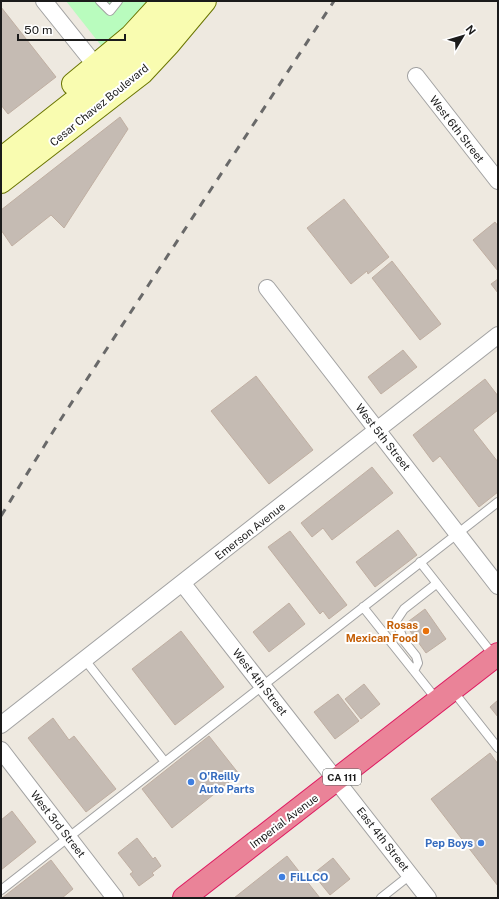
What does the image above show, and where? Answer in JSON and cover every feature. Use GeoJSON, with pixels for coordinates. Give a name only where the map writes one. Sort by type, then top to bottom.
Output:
{"type":"FeatureCollection","features":[{"type":"Feature","properties":{"kind":"highway","name":"Imperial Avenue"},"geometry":{"type":"LineString","coordinates":[[184,898],[496,655]]}},
{"type":"Feature","properties":{"kind":"main road"},"geometry":{"type":"LineString","coordinates":[[1,140],[96,66],[131,36],[163,1]]}},
{"type":"Feature","properties":{"kind":"main road","name":"Cesar Chavez Boulevard"},"geometry":{"type":"LineString","coordinates":[[1,159],[137,52],[157,33],[182,1]]}},
{"type":"Feature","properties":{"kind":"main road","name":"Cesar Chavez Boulevard"},"geometry":{"type":"LineString","coordinates":[[1,182],[142,73],[169,44],[205,1]]}},
{"type":"Feature","properties":{"kind":"street"},"geometry":{"type":"LineString","coordinates":[[44,1],[96,66]]}},
{"type":"Feature","properties":{"kind":"street","name":"West 6th Street"},"geometry":{"type":"LineString","coordinates":[[416,76],[498,181]]}},
{"type":"Feature","properties":{"kind":"street","name":"West 5th Street"},"geometry":{"type":"LineString","coordinates":[[267,288],[498,586]]}},
{"type":"Feature","properties":{"kind":"street","name":"Emerson Avenue"},"geometry":{"type":"LineString","coordinates":[[1,725],[498,335]]}},
{"type":"Feature","properties":{"kind":"street","name":"West 4th Street"},"geometry":{"type":"LineString","coordinates":[[182,584],[337,780]]}},
{"type":"Feature","properties":{"kind":"street","name":"West 3rd Street"},"geometry":{"type":"LineString","coordinates":[[1,750],[115,898]]}},
{"type":"Feature","properties":{"kind":"street","name":"East 4th Street"},"geometry":{"type":"LineString","coordinates":[[337,780],[428,898]]}},
{"type":"Feature","properties":{"kind":"lane"},"geometry":{"type":"LineString","coordinates":[[100,1],[110,11],[118,1]]}},
{"type":"Feature","properties":{"kind":"lane"},"geometry":{"type":"LineString","coordinates":[[1,890],[498,502]]}},
{"type":"Feature","properties":{"kind":"lane"},"geometry":{"type":"LineString","coordinates":[[420,562],[436,584],[496,655]]}},
{"type":"Feature","properties":{"kind":"lane"},"geometry":{"type":"LineString","coordinates":[[414,671],[418,662],[416,656],[404,640],[396,621],[404,609],[436,584]]}},
{"type":"Feature","properties":{"kind":"lane"},"geometry":{"type":"LineString","coordinates":[[363,607],[414,671],[445,696],[498,748]]}},
{"type":"Feature","properties":{"kind":"lane"},"geometry":{"type":"LineString","coordinates":[[85,660],[165,762]]}},
{"type":"Feature","properties":{"kind":"lane"},"geometry":{"type":"LineString","coordinates":[[381,898],[410,875]]}},
{"type":"Feature","properties":{"kind":"green space"},"geometry":{"type":"Polygon","coordinates":[[[66,1],[172,1],[107,53],[66,1]]]}},
{"type":"Feature","properties":{"kind":"building"},"geometry":{"type":"Polygon","coordinates":[[[1,7],[56,77],[8,114],[1,105],[1,7]]]}},
{"type":"Feature","properties":{"kind":"building"},"geometry":{"type":"Polygon","coordinates":[[[120,117],[128,129],[64,228],[51,215],[12,246],[1,230],[1,210],[120,117]]]}},
{"type":"Feature","properties":{"kind":"building"},"geometry":{"type":"Polygon","coordinates":[[[344,199],[389,257],[368,274],[367,271],[351,284],[307,228],[344,199]]]}},
{"type":"Feature","properties":{"kind":"building"},"geometry":{"type":"Polygon","coordinates":[[[495,222],[498,226],[498,271],[473,240],[495,222]]]}},
{"type":"Feature","properties":{"kind":"building"},"geometry":{"type":"Polygon","coordinates":[[[392,261],[441,324],[420,340],[372,278],[392,261]]]}},
{"type":"Feature","properties":{"kind":"building"},"geometry":{"type":"Polygon","coordinates":[[[498,279],[498,293],[491,284],[498,279]]]}},
{"type":"Feature","properties":{"kind":"building"},"geometry":{"type":"Polygon","coordinates":[[[403,350],[417,367],[381,394],[368,377],[403,350]]]}},
{"type":"Feature","properties":{"kind":"building"},"geometry":{"type":"Polygon","coordinates":[[[256,376],[313,450],[269,484],[211,411],[256,376]]]}},
{"type":"Feature","properties":{"kind":"building"},"geometry":{"type":"Polygon","coordinates":[[[485,379],[498,396],[498,410],[473,430],[498,462],[498,492],[479,507],[440,456],[433,462],[413,435],[485,379]]]}},
{"type":"Feature","properties":{"kind":"building"},"geometry":{"type":"Polygon","coordinates":[[[372,467],[393,493],[332,540],[323,528],[312,537],[301,523],[372,467]]]}},
{"type":"Feature","properties":{"kind":"building"},"geometry":{"type":"Polygon","coordinates":[[[398,530],[417,555],[375,587],[356,562],[398,530]]]}},
{"type":"Feature","properties":{"kind":"building"},"geometry":{"type":"Polygon","coordinates":[[[290,531],[347,605],[329,619],[323,611],[320,614],[268,547],[290,531]]]}},
{"type":"Feature","properties":{"kind":"building"},"geometry":{"type":"Polygon","coordinates":[[[289,603],[305,624],[269,652],[253,632],[289,603]]]}},
{"type":"Feature","properties":{"kind":"building","name":"Rosas Mexican Food"},"geometry":{"type":"Polygon","coordinates":[[[425,609],[446,639],[426,653],[405,624],[425,609]]]}},
{"type":"Feature","properties":{"kind":"building"},"geometry":{"type":"Polygon","coordinates":[[[181,631],[224,687],[175,725],[132,669],[181,631]]]}},
{"type":"Feature","properties":{"kind":"building"},"geometry":{"type":"Polygon","coordinates":[[[364,684],[380,704],[361,719],[345,699],[364,684]]]}},
{"type":"Feature","properties":{"kind":"building"},"geometry":{"type":"Polygon","coordinates":[[[338,694],[359,721],[335,739],[314,712],[338,694]]]}},
{"type":"Feature","properties":{"kind":"building"},"geometry":{"type":"Polygon","coordinates":[[[498,700],[498,717],[490,707],[498,700]]]}},
{"type":"Feature","properties":{"kind":"building"},"geometry":{"type":"Polygon","coordinates":[[[53,718],[69,740],[74,736],[116,789],[86,812],[28,738],[53,718]]]}},
{"type":"Feature","properties":{"kind":"building","name":"O'Reilly Auto Parts"},"geometry":{"type":"Polygon","coordinates":[[[209,736],[239,774],[172,828],[142,789],[209,736]]]}},
{"type":"Feature","properties":{"kind":"building","name":"Pep Boys"},"geometry":{"type":"Polygon","coordinates":[[[490,753],[498,764],[498,886],[431,799],[490,753]]]}},
{"type":"Feature","properties":{"kind":"building"},"geometry":{"type":"Polygon","coordinates":[[[12,811],[36,842],[1,870],[1,820],[12,811]]]}},
{"type":"Feature","properties":{"kind":"building"},"geometry":{"type":"Polygon","coordinates":[[[137,838],[153,859],[155,857],[161,866],[152,873],[154,875],[139,886],[130,874],[133,872],[118,853],[137,838]]]}},
{"type":"Feature","properties":{"kind":"building","name":"FiLLCO"},"geometry":{"type":"Polygon","coordinates":[[[287,856],[320,898],[234,898],[287,856]]]}},
{"type":"Feature","properties":{"kind":"building"},"geometry":{"type":"Polygon","coordinates":[[[333,858],[350,879],[330,895],[313,874],[333,858]]]}},
{"type":"Feature","properties":{"kind":"building"},"geometry":{"type":"Polygon","coordinates":[[[51,860],[73,889],[62,898],[2,898],[51,860]]]}},
{"type":"Feature","properties":{"kind":"railway"},"geometry":{"type":"LineString","coordinates":[[1,516],[59,422],[334,1]]}},
{"type":"Feature","properties":{"kind":"place","name":"Rosas Mexican Food"},"geometry":{"type":"Point","coordinates":[426,631]}},
{"type":"Feature","properties":{"kind":"place","name":"O'Reilly Auto Parts"},"geometry":{"type":"Point","coordinates":[191,782]}},
{"type":"Feature","properties":{"kind":"place","name":"Pep Boys"},"geometry":{"type":"Point","coordinates":[481,843]}},
{"type":"Feature","properties":{"kind":"place","name":"FiLLCO"},"geometry":{"type":"Point","coordinates":[282,877]}}]}
